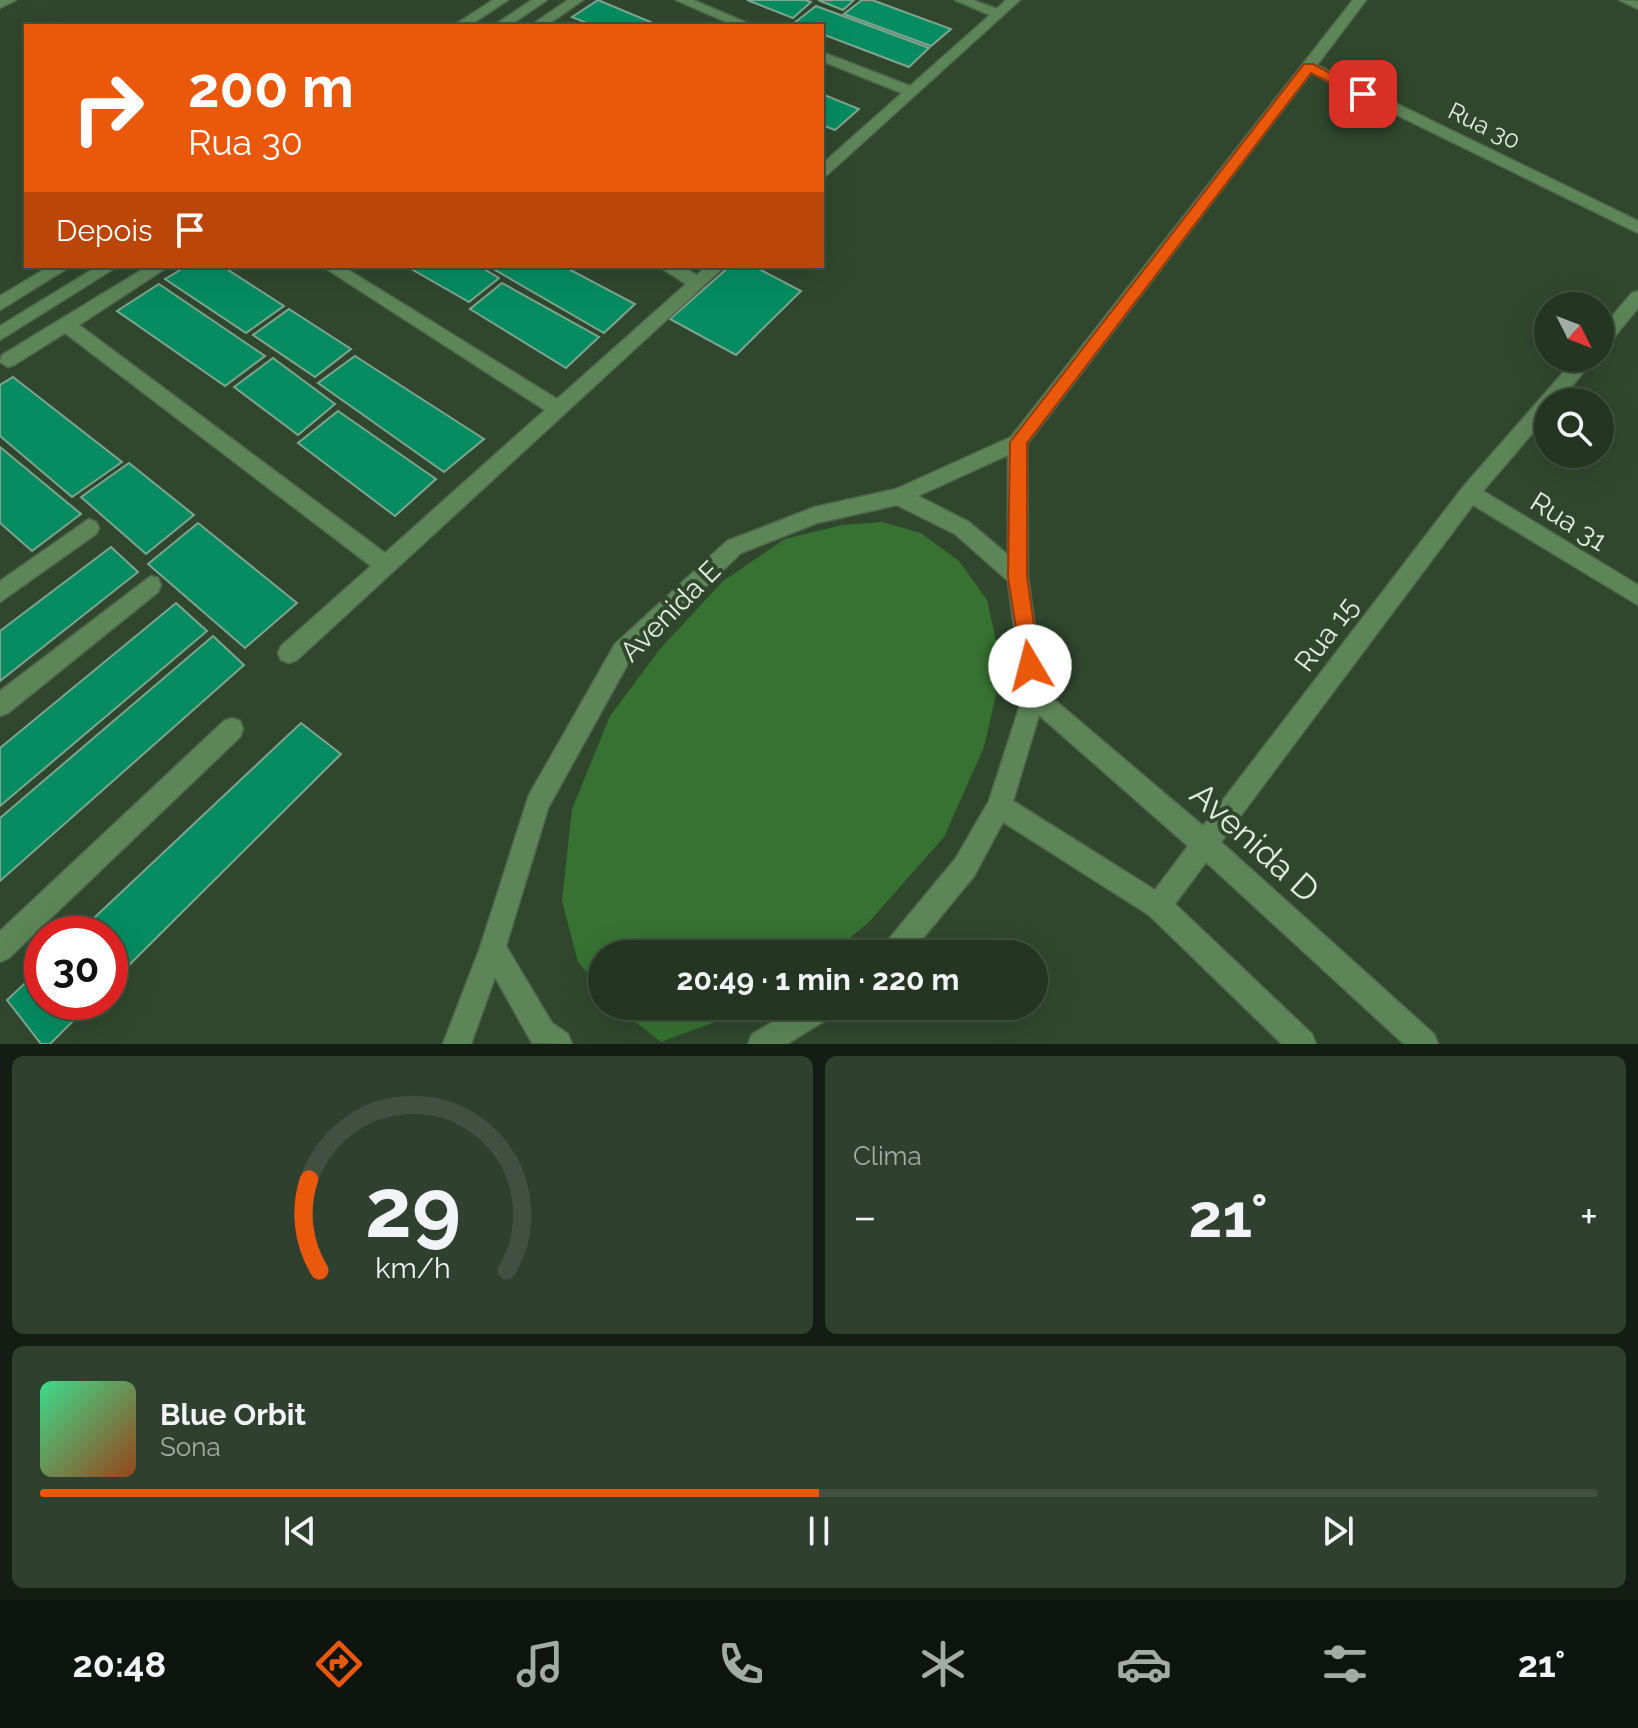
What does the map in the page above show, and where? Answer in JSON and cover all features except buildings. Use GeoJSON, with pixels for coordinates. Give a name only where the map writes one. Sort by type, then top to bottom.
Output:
{"type":"FeatureCollection","features":[{"type":"Feature","properties":{"kind":"street"},"geometry":{"type":"LineString","coordinates":[[0,4],[10,0]]}},
{"type":"Feature","properties":{"kind":"street"},"geometry":{"type":"LineString","coordinates":[[467,24],[502,0]]}},
{"type":"Feature","properties":{"kind":"street"},"geometry":{"type":"LineString","coordinates":[[503,24],[541,0]]}},
{"type":"Feature","properties":{"kind":"street"},"geometry":{"type":"LineString","coordinates":[[540,24],[577,0]]}},
{"type":"Feature","properties":{"kind":"street"},"geometry":{"type":"LineString","coordinates":[[682,0],[742,24]]}},
{"type":"Feature","properties":{"kind":"street"},"geometry":{"type":"LineString","coordinates":[[961,0],[999,14]]}},
{"type":"Feature","properties":{"kind":"street"},"geometry":{"type":"LineString","coordinates":[[824,170],[1014,0]]}},
{"type":"Feature","properties":{"kind":"street","name":"Avenida E"},"geometry":{"type":"LineString","coordinates":[[457,1044],[493,948],[537,803],[623,651],[734,547],[815,515],[899,496],[1018,442],[1360,0]]}},
{"type":"Feature","properties":{"kind":"street"},"geometry":{"type":"LineString","coordinates":[[1625,0],[1638,5]]}},
{"type":"Feature","properties":{"kind":"street"},"geometry":{"type":"LineString","coordinates":[[824,57],[912,92]]}},
{"type":"Feature","properties":{"kind":"street","name":"Rua 30"},"geometry":{"type":"LineString","coordinates":[[1309,67],[1638,228]]}},
{"type":"Feature","properties":{"kind":"street"},"geometry":{"type":"LineString","coordinates":[[0,304],[60,268]]}},
{"type":"Feature","properties":{"kind":"street"},"geometry":{"type":"LineString","coordinates":[[0,334],[107,268]]}},
{"type":"Feature","properties":{"kind":"street"},"geometry":{"type":"LineString","coordinates":[[8,360],[158,268]]}},
{"type":"Feature","properties":{"kind":"street"},"geometry":{"type":"LineString","coordinates":[[333,268],[558,409]]}},
{"type":"Feature","properties":{"kind":"street"},"geometry":{"type":"LineString","coordinates":[[670,268],[698,283]]}},
{"type":"Feature","properties":{"kind":"street"},"geometry":{"type":"LineString","coordinates":[[289,653],[715,268]]}},
{"type":"Feature","properties":{"kind":"street"},"geometry":{"type":"LineString","coordinates":[[1614,325],[1638,297]]}},
{"type":"Feature","properties":{"kind":"street"},"geometry":{"type":"LineString","coordinates":[[67,325],[385,565]]}},
{"type":"Feature","properties":{"kind":"street","name":"Rua 15"},"geometry":{"type":"LineString","coordinates":[[1560,388],[1574,372]]}},
{"type":"Feature","properties":{"kind":"street","name":"Rua 15"},"geometry":{"type":"LineString","coordinates":[[1158,906],[1470,493],[1534,418]]}},
{"type":"Feature","properties":{"kind":"street"},"geometry":{"type":"LineString","coordinates":[[905,940],[965,867],[999,806],[1034,696],[1018,577],[1018,442]]}},
{"type":"Feature","properties":{"kind":"street","name":"Rua 31"},"geometry":{"type":"LineString","coordinates":[[1470,493],[1638,596]]}},
{"type":"Feature","properties":{"kind":"street"},"geometry":{"type":"LineString","coordinates":[[899,496],[962,528],[1018,577]]}},
{"type":"Feature","properties":{"kind":"street"},"geometry":{"type":"LineString","coordinates":[[5,581],[89,528]]}},
{"type":"Feature","properties":{"kind":"street"},"geometry":{"type":"LineString","coordinates":[[0,705],[151,585]]}},
{"type":"Feature","properties":{"kind":"street","name":"Avenida D"},"geometry":{"type":"LineString","coordinates":[[1034,696],[1205,844],[1424,1044]]}},
{"type":"Feature","properties":{"kind":"street"},"geometry":{"type":"LineString","coordinates":[[0,949],[232,729]]}},
{"type":"Feature","properties":{"kind":"street"},"geometry":{"type":"LineString","coordinates":[[999,806],[1158,906],[1302,1044]]}},
{"type":"Feature","properties":{"kind":"street"},"geometry":{"type":"LineString","coordinates":[[493,948],[542,1033],[558,1044]]}},
{"type":"Feature","properties":{"kind":"street"},"geometry":{"type":"LineString","coordinates":[[762,1044],[802,1020]]}},
{"type":"Feature","properties":{"kind":"green space"},"geometry":{"type":"Polygon","coordinates":[[[882,522],[921,533],[959,561],[987,600],[1002,668],[984,747],[944,837],[868,923],[847,940],[588,940],[588,974],[578,962],[562,901],[572,809],[610,716],[660,649],[723,581],[785,539],[842,525],[882,522]]]}},
{"type":"Feature","properties":{"kind":"green space"},"geometry":{"type":"Polygon","coordinates":[[[633,1020],[720,1020],[661,1042],[633,1020]]]}},
{"type":"Feature","properties":{"kind":"route"},"geometry":{"type":"LineString","coordinates":[[1030,666],[1018,577],[1018,442],[1309,67],[1363,94]]}}]}
